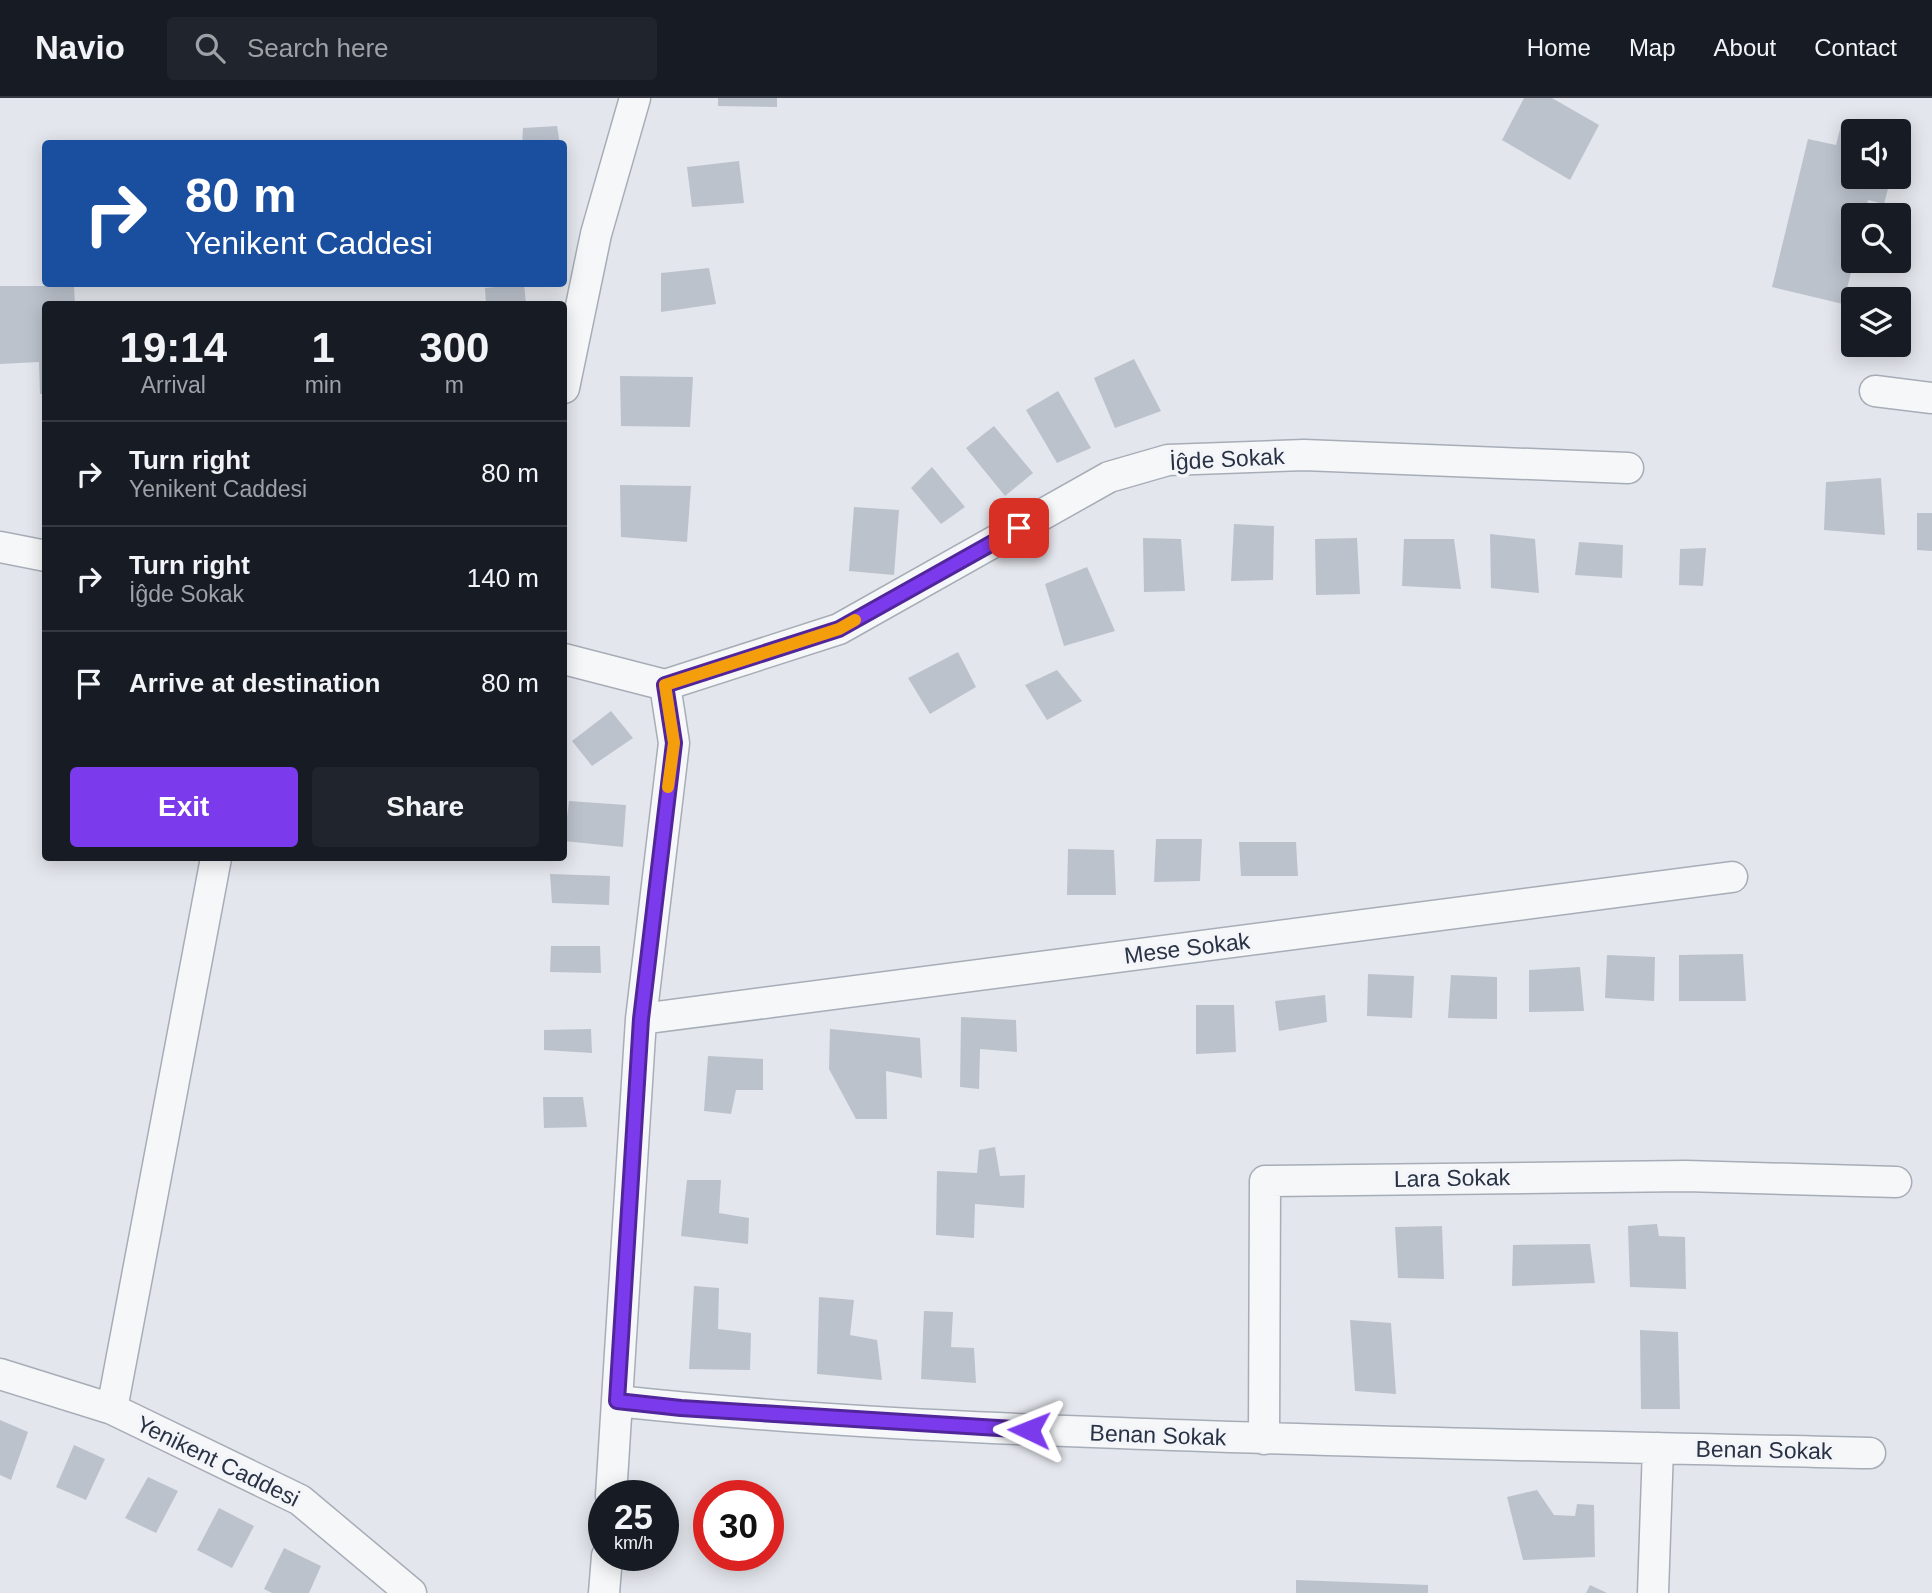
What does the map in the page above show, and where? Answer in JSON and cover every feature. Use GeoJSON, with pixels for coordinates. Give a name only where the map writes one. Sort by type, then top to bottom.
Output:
{"type":"FeatureCollection","features":[{"type":"Feature","properties":{"kind":"street"},"geometry":{"type":"LineString","coordinates":[[567,374],[596,234],[635,98]]}},
{"type":"Feature","properties":{"kind":"street"},"geometry":{"type":"LineString","coordinates":[[1875,391],[1932,398]]}},
{"type":"Feature","properties":{"kind":"street","name":"İĝde Sokak"},"geometry":{"type":"LineString","coordinates":[[665,685],[839,629],[1109,477],[1168,460],[1304,455],[1628,468]]}},
{"type":"Feature","properties":{"kind":"street"},"geometry":{"type":"LineString","coordinates":[[0,547],[42,554]]}},
{"type":"Feature","properties":{"kind":"street"},"geometry":{"type":"LineString","coordinates":[[567,660],[665,685],[674,743],[641,1019],[612,1480]]}},
{"type":"Feature","properties":{"kind":"street"},"geometry":{"type":"LineString","coordinates":[[112,1409],[215,861]]}},
{"type":"Feature","properties":{"kind":"street","name":"Mese Sokak"},"geometry":{"type":"LineString","coordinates":[[641,1019],[1732,877]]}},
{"type":"Feature","properties":{"kind":"street","name":"Lara Sokak"},"geometry":{"type":"LineString","coordinates":[[1264,1438],[1265,1181],[1686,1175],[1896,1182]]}},
{"type":"Feature","properties":{"kind":"street","name":"Yenikent Caddesi"},"geometry":{"type":"LineString","coordinates":[[0,1374],[112,1409],[300,1500],[411,1593]]}},
{"type":"Feature","properties":{"kind":"street","name":"Benan Sokak"},"geometry":{"type":"LineString","coordinates":[[617,1401],[681,1408],[977,1428],[1264,1438],[1870,1452]]}},
{"type":"Feature","properties":{"kind":"street"},"geometry":{"type":"LineString","coordinates":[[1653,1593],[1658,1448]]}},
{"type":"Feature","properties":{"kind":"street"},"geometry":{"type":"LineString","coordinates":[[604,1593],[606,1571]]}},
{"type":"Feature","properties":{"kind":"building"},"geometry":{"type":"Polygon","coordinates":[[[718,98],[777,98],[777,107],[718,106],[718,98]]]}},
{"type":"Feature","properties":{"kind":"building"},"geometry":{"type":"Polygon","coordinates":[[[1524,98],[1552,98],[1599,125],[1570,180],[1502,140],[1524,98]]]}},
{"type":"Feature","properties":{"kind":"building"},"geometry":{"type":"Polygon","coordinates":[[[1841,125],[1841,189],[1888,189],[1884,203],[1868,200],[1867,203],[1841,203],[1841,273],[1851,273],[1847,287],[1841,287],[1841,304],[1772,287],[1808,139],[1836,145],[1841,125]]]}},
{"type":"Feature","properties":{"kind":"building"},"geometry":{"type":"Polygon","coordinates":[[[557,126],[559,140],[522,140],[523,128],[557,126]]]}},
{"type":"Feature","properties":{"kind":"building"},"geometry":{"type":"Polygon","coordinates":[[[739,161],[744,203],[692,207],[687,167],[739,161]]]}},
{"type":"Feature","properties":{"kind":"building"},"geometry":{"type":"Polygon","coordinates":[[[709,268],[716,304],[661,312],[661,273],[709,268]]]}},
{"type":"Feature","properties":{"kind":"building"},"geometry":{"type":"Polygon","coordinates":[[[0,286],[74,287],[75,301],[42,301],[42,394],[39,362],[0,364],[0,286]]]}},
{"type":"Feature","properties":{"kind":"building"},"geometry":{"type":"Polygon","coordinates":[[[524,287],[526,301],[486,301],[485,288],[524,287]]]}},
{"type":"Feature","properties":{"kind":"building"},"geometry":{"type":"Polygon","coordinates":[[[1134,359],[1161,411],[1115,428],[1094,378],[1134,359]]]}},
{"type":"Feature","properties":{"kind":"building"},"geometry":{"type":"Polygon","coordinates":[[[620,376],[693,377],[690,427],[621,426],[620,376]]]}},
{"type":"Feature","properties":{"kind":"building"},"geometry":{"type":"Polygon","coordinates":[[[1058,391],[1091,448],[1057,463],[1026,410],[1058,391]]]}},
{"type":"Feature","properties":{"kind":"building"},"geometry":{"type":"Polygon","coordinates":[[[994,426],[1033,473],[1005,496],[966,448],[994,426]]]}},
{"type":"Feature","properties":{"kind":"building"},"geometry":{"type":"Polygon","coordinates":[[[932,467],[965,507],[941,524],[911,488],[932,467]]]}},
{"type":"Feature","properties":{"kind":"building"},"geometry":{"type":"Polygon","coordinates":[[[1881,478],[1885,535],[1824,530],[1826,482],[1881,478]]]}},
{"type":"Feature","properties":{"kind":"building"},"geometry":{"type":"Polygon","coordinates":[[[620,485],[691,486],[687,542],[621,537],[620,485]]]}},
{"type":"Feature","properties":{"kind":"building"},"geometry":{"type":"Polygon","coordinates":[[[854,507],[899,510],[894,575],[849,571],[854,507]]]}},
{"type":"Feature","properties":{"kind":"building"},"geometry":{"type":"Polygon","coordinates":[[[1917,513],[1932,513],[1932,551],[1917,550],[1917,513]]]}},
{"type":"Feature","properties":{"kind":"building"},"geometry":{"type":"Polygon","coordinates":[[[1234,524],[1274,526],[1273,580],[1231,581],[1234,524]]]}},
{"type":"Feature","properties":{"kind":"building"},"geometry":{"type":"Polygon","coordinates":[[[1490,534],[1535,539],[1539,593],[1491,588],[1490,534]]]}},
{"type":"Feature","properties":{"kind":"building"},"geometry":{"type":"Polygon","coordinates":[[[1143,538],[1181,539],[1185,591],[1144,592],[1143,538]]]}},
{"type":"Feature","properties":{"kind":"building"},"geometry":{"type":"Polygon","coordinates":[[[1357,538],[1360,594],[1316,595],[1315,539],[1357,538]]]}},
{"type":"Feature","properties":{"kind":"building"},"geometry":{"type":"Polygon","coordinates":[[[1404,539],[1454,539],[1461,589],[1402,586],[1404,539]]]}},
{"type":"Feature","properties":{"kind":"building"},"geometry":{"type":"Polygon","coordinates":[[[1579,542],[1623,545],[1622,578],[1575,575],[1579,542]]]}},
{"type":"Feature","properties":{"kind":"building"},"geometry":{"type":"Polygon","coordinates":[[[1706,548],[1703,586],[1679,585],[1680,549],[1706,548]]]}},
{"type":"Feature","properties":{"kind":"building"},"geometry":{"type":"Polygon","coordinates":[[[1087,567],[1115,631],[1064,646],[1045,584],[1087,567]]]}},
{"type":"Feature","properties":{"kind":"building"},"geometry":{"type":"Polygon","coordinates":[[[958,652],[976,687],[930,714],[908,678],[958,652]]]}},
{"type":"Feature","properties":{"kind":"building"},"geometry":{"type":"Polygon","coordinates":[[[1057,670],[1082,701],[1047,720],[1025,685],[1057,670]]]}},
{"type":"Feature","properties":{"kind":"building"},"geometry":{"type":"Polygon","coordinates":[[[611,711],[633,738],[592,766],[572,741],[611,711]]]}},
{"type":"Feature","properties":{"kind":"building"},"geometry":{"type":"Polygon","coordinates":[[[569,801],[626,805],[623,847],[567,841],[569,801]]]}},
{"type":"Feature","properties":{"kind":"building"},"geometry":{"type":"Polygon","coordinates":[[[1156,839],[1202,839],[1200,881],[1154,882],[1156,839]]]}},
{"type":"Feature","properties":{"kind":"building"},"geometry":{"type":"Polygon","coordinates":[[[1239,842],[1296,842],[1298,876],[1241,876],[1239,842]]]}},
{"type":"Feature","properties":{"kind":"building"},"geometry":{"type":"Polygon","coordinates":[[[1068,849],[1114,850],[1116,895],[1067,895],[1068,849]]]}},
{"type":"Feature","properties":{"kind":"building"},"geometry":{"type":"Polygon","coordinates":[[[550,874],[610,876],[609,905],[552,903],[550,874]]]}},
{"type":"Feature","properties":{"kind":"building"},"geometry":{"type":"Polygon","coordinates":[[[551,946],[600,946],[601,973],[550,972],[551,946]]]}},
{"type":"Feature","properties":{"kind":"building"},"geometry":{"type":"Polygon","coordinates":[[[1743,954],[1746,1001],[1679,1001],[1679,955],[1743,954]]]}},
{"type":"Feature","properties":{"kind":"building"},"geometry":{"type":"Polygon","coordinates":[[[1607,955],[1655,957],[1654,1001],[1605,998],[1607,955]]]}},
{"type":"Feature","properties":{"kind":"building"},"geometry":{"type":"Polygon","coordinates":[[[1580,967],[1584,1011],[1529,1012],[1529,970],[1580,967]]]}},
{"type":"Feature","properties":{"kind":"building"},"geometry":{"type":"Polygon","coordinates":[[[1368,974],[1414,976],[1412,1018],[1367,1016],[1368,974]]]}},
{"type":"Feature","properties":{"kind":"building"},"geometry":{"type":"Polygon","coordinates":[[[1451,975],[1497,977],[1497,1019],[1448,1018],[1451,975]]]}},
{"type":"Feature","properties":{"kind":"building"},"geometry":{"type":"Polygon","coordinates":[[[1325,995],[1327,1022],[1279,1031],[1275,1001],[1325,995]]]}},
{"type":"Feature","properties":{"kind":"building"},"geometry":{"type":"Polygon","coordinates":[[[1196,1005],[1234,1005],[1236,1052],[1196,1054],[1196,1005]]]}},
{"type":"Feature","properties":{"kind":"building"},"geometry":{"type":"Polygon","coordinates":[[[961,1017],[1016,1020],[1017,1052],[980,1049],[979,1089],[960,1087],[961,1017]]]}},
{"type":"Feature","properties":{"kind":"building"},"geometry":{"type":"Polygon","coordinates":[[[591,1029],[592,1053],[544,1050],[544,1030],[591,1029]]]}},
{"type":"Feature","properties":{"kind":"building"},"geometry":{"type":"Polygon","coordinates":[[[830,1029],[920,1038],[922,1078],[886,1071],[887,1119],[856,1119],[829,1069],[830,1029]]]}},
{"type":"Feature","properties":{"kind":"building"},"geometry":{"type":"Polygon","coordinates":[[[708,1056],[763,1059],[763,1090],[736,1090],[731,1114],[704,1111],[708,1056]]]}},
{"type":"Feature","properties":{"kind":"building"},"geometry":{"type":"Polygon","coordinates":[[[543,1097],[583,1097],[587,1127],[544,1128],[543,1097]]]}},
{"type":"Feature","properties":{"kind":"building"},"geometry":{"type":"Polygon","coordinates":[[[995,1147],[1000,1176],[1025,1175],[1024,1208],[975,1204],[974,1238],[936,1235],[937,1171],[977,1173],[979,1150],[995,1147]]]}},
{"type":"Feature","properties":{"kind":"building"},"geometry":{"type":"Polygon","coordinates":[[[687,1180],[721,1180],[719,1213],[749,1218],[748,1244],[681,1236],[687,1180]]]}},
{"type":"Feature","properties":{"kind":"building"},"geometry":{"type":"Polygon","coordinates":[[[1657,1224],[1659,1236],[1685,1237],[1686,1289],[1630,1287],[1628,1226],[1657,1224]]]}},
{"type":"Feature","properties":{"kind":"building"},"geometry":{"type":"Polygon","coordinates":[[[1442,1226],[1444,1279],[1398,1278],[1395,1227],[1442,1226]]]}},
{"type":"Feature","properties":{"kind":"building"},"geometry":{"type":"Polygon","coordinates":[[[1590,1244],[1595,1283],[1512,1286],[1513,1245],[1590,1244]]]}},
{"type":"Feature","properties":{"kind":"building"},"geometry":{"type":"Polygon","coordinates":[[[694,1286],[719,1288],[718,1329],[751,1333],[750,1370],[689,1369],[694,1286]]]}},
{"type":"Feature","properties":{"kind":"building"},"geometry":{"type":"Polygon","coordinates":[[[819,1297],[854,1300],[850,1335],[877,1340],[882,1380],[817,1374],[819,1297]]]}},
{"type":"Feature","properties":{"kind":"building"},"geometry":{"type":"Polygon","coordinates":[[[924,1311],[953,1312],[951,1347],[974,1348],[976,1383],[921,1379],[924,1311]]]}},
{"type":"Feature","properties":{"kind":"building"},"geometry":{"type":"Polygon","coordinates":[[[1350,1320],[1391,1323],[1396,1394],[1355,1391],[1350,1320]]]}},
{"type":"Feature","properties":{"kind":"building"},"geometry":{"type":"Polygon","coordinates":[[[1640,1330],[1678,1332],[1680,1409],[1641,1409],[1640,1330]]]}},
{"type":"Feature","properties":{"kind":"building"},"geometry":{"type":"Polygon","coordinates":[[[0,1420],[28,1432],[11,1480],[0,1475],[0,1420]]]}},
{"type":"Feature","properties":{"kind":"building"},"geometry":{"type":"Polygon","coordinates":[[[74,1445],[105,1459],[86,1500],[56,1487],[74,1445]]]}},
{"type":"Feature","properties":{"kind":"building"},"geometry":{"type":"Polygon","coordinates":[[[148,1477],[178,1491],[156,1533],[125,1518],[148,1477]]]}},
{"type":"Feature","properties":{"kind":"building"},"geometry":{"type":"Polygon","coordinates":[[[1537,1490],[1554,1515],[1575,1516],[1577,1504],[1594,1505],[1595,1557],[1523,1560],[1507,1497],[1537,1490]]]}},
{"type":"Feature","properties":{"kind":"building"},"geometry":{"type":"Polygon","coordinates":[[[219,1508],[254,1526],[232,1568],[197,1550],[219,1508]]]}},
{"type":"Feature","properties":{"kind":"building"},"geometry":{"type":"Polygon","coordinates":[[[284,1548],[321,1566],[309,1593],[272,1593],[264,1589],[284,1548]]]}},
{"type":"Feature","properties":{"kind":"building"},"geometry":{"type":"Polygon","coordinates":[[[1296,1580],[1428,1585],[1428,1593],[1296,1593],[1296,1580]]]}},
{"type":"Feature","properties":{"kind":"building"},"geometry":{"type":"Polygon","coordinates":[[[1590,1585],[1607,1593],[1586,1593],[1590,1585]]]}},
{"type":"Feature","properties":{"kind":"slow traffic"},"geometry":{"type":"LineString","coordinates":[[668,787],[674,743],[665,685],[839,629],[855,620]]}},
{"type":"Feature","properties":{"kind":"route"},"geometry":{"type":"LineString","coordinates":[[1019,528],[839,629],[665,685],[674,743],[641,1019],[617,1401],[681,1408],[1029,1430]]}}]}
